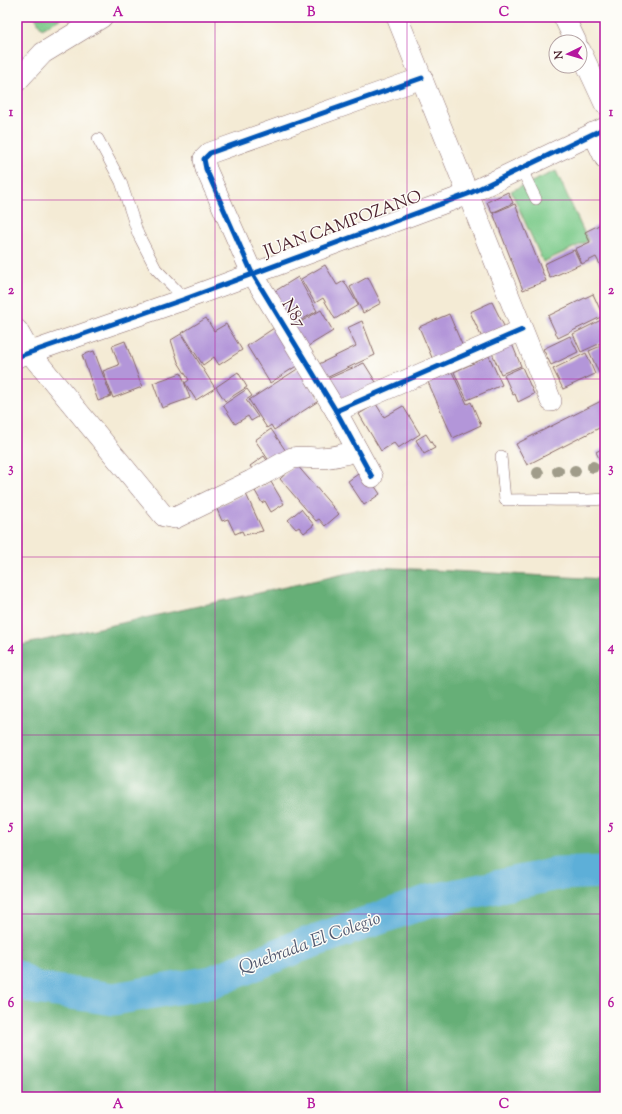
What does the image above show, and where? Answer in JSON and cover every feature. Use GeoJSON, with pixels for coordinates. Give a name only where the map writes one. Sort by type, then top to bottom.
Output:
{"type":"FeatureCollection","features":[{"type":"Feature","properties":{"kind":"street"},"geometry":{"type":"LineString","coordinates":[[17,81],[43,53],[102,17]]}},
{"type":"Feature","properties":{"kind":"street"},"geometry":{"type":"LineString","coordinates":[[397,17],[551,401]]}},
{"type":"Feature","properties":{"kind":"street"},"geometry":{"type":"LineString","coordinates":[[564,17],[572,34]]}},
{"type":"Feature","properties":{"kind":"street"},"geometry":{"type":"LineString","coordinates":[[588,67],[605,104]]}},
{"type":"Feature","properties":{"kind":"street","name":"N87"},"geometry":{"type":"LineString","coordinates":[[372,477],[336,411],[252,273],[206,169],[204,159],[210,153],[422,78]]}},
{"type":"Feature","properties":{"kind":"street"},"geometry":{"type":"LineString","coordinates":[[599,131],[605,158]]}},
{"type":"Feature","properties":{"kind":"street","name":"JUAN CAMPOZANO"},"geometry":{"type":"LineString","coordinates":[[24,355],[185,299],[468,194],[599,131]]}},
{"type":"Feature","properties":{"kind":"street"},"geometry":{"type":"LineString","coordinates":[[17,330],[24,355],[164,516],[175,518],[251,481],[292,458],[341,456],[357,450]]}},
{"type":"Feature","properties":{"kind":"street"},"geometry":{"type":"LineString","coordinates":[[336,411],[522,330]]}},
{"type":"Feature","properties":{"kind":"lane"},"geometry":{"type":"LineString","coordinates":[[98,139],[121,182],[138,234],[156,269],[185,299]]}},
{"type":"Feature","properties":{"kind":"lane"},"geometry":{"type":"LineString","coordinates":[[521,168],[536,200]]}},
{"type":"Feature","properties":{"kind":"lane"},"geometry":{"type":"LineString","coordinates":[[501,456],[505,500],[531,499],[581,501],[605,499]]}},
{"type":"Feature","properties":{"kind":"green space"},"geometry":{"type":"Polygon","coordinates":[[[35,17],[63,17],[42,29],[35,17]]]}},
{"type":"Feature","properties":{"kind":"green space"},"geometry":{"type":"Polygon","coordinates":[[[556,171],[588,241],[543,262],[511,191],[556,171]]]}},
{"type":"Feature","properties":{"kind":"green space"},"geometry":{"type":"Polygon","coordinates":[[[376,567],[605,579],[605,1097],[17,1097],[17,646],[376,567]]]}},
{"type":"Feature","properties":{"kind":"building"},"geometry":{"type":"Polygon","coordinates":[[[508,192],[513,203],[492,213],[487,202],[508,192]]]}},
{"type":"Feature","properties":{"kind":"building"},"geometry":{"type":"Polygon","coordinates":[[[515,204],[546,281],[523,290],[493,213],[515,204]]]}},
{"type":"Feature","properties":{"kind":"building"},"geometry":{"type":"Polygon","coordinates":[[[605,222],[605,274],[596,257],[582,264],[575,249],[590,242],[585,232],[605,222]]]}},
{"type":"Feature","properties":{"kind":"building"},"geometry":{"type":"Polygon","coordinates":[[[574,250],[581,264],[550,278],[544,264],[574,250]]]}},
{"type":"Feature","properties":{"kind":"building"},"geometry":{"type":"Polygon","coordinates":[[[325,265],[337,285],[344,281],[358,305],[335,319],[323,298],[315,303],[301,279],[325,265]]]}},
{"type":"Feature","properties":{"kind":"building"},"geometry":{"type":"Polygon","coordinates":[[[298,277],[317,311],[291,326],[272,293],[298,277]]]}},
{"type":"Feature","properties":{"kind":"building"},"geometry":{"type":"Polygon","coordinates":[[[368,277],[381,303],[363,313],[350,287],[368,277]]]}},
{"type":"Feature","properties":{"kind":"building"},"geometry":{"type":"Polygon","coordinates":[[[593,294],[603,316],[558,338],[548,316],[593,294]]]}},
{"type":"Feature","properties":{"kind":"building"},"geometry":{"type":"Polygon","coordinates":[[[492,302],[505,328],[482,338],[470,312],[492,302]]]}},
{"type":"Feature","properties":{"kind":"building"},"geometry":{"type":"Polygon","coordinates":[[[321,310],[333,331],[305,348],[292,327],[321,310]]]}},
{"type":"Feature","properties":{"kind":"building"},"geometry":{"type":"Polygon","coordinates":[[[449,314],[463,347],[433,360],[419,327],[449,314]]]}},
{"type":"Feature","properties":{"kind":"building"},"geometry":{"type":"Polygon","coordinates":[[[206,318],[214,331],[226,324],[242,350],[219,365],[214,357],[203,365],[182,333],[206,318]]]}},
{"type":"Feature","properties":{"kind":"building"},"geometry":{"type":"Polygon","coordinates":[[[605,318],[605,341],[581,352],[573,334],[605,318]]]}},
{"type":"Feature","properties":{"kind":"building"},"geometry":{"type":"Polygon","coordinates":[[[362,321],[375,355],[324,379],[317,365],[356,346],[347,328],[362,321]]]}},
{"type":"Feature","properties":{"kind":"building"},"geometry":{"type":"Polygon","coordinates":[[[274,328],[298,365],[270,383],[247,346],[274,328]]]}},
{"type":"Feature","properties":{"kind":"building"},"geometry":{"type":"Polygon","coordinates":[[[181,334],[215,388],[196,400],[185,383],[189,380],[178,362],[171,340],[181,334]]]}},
{"type":"Feature","properties":{"kind":"building"},"geometry":{"type":"Polygon","coordinates":[[[570,336],[578,352],[551,365],[543,349],[570,336]]]}},
{"type":"Feature","properties":{"kind":"building"},"geometry":{"type":"Polygon","coordinates":[[[125,341],[142,387],[113,398],[103,371],[119,365],[112,346],[125,341]]]}},
{"type":"Feature","properties":{"kind":"building"},"geometry":{"type":"Polygon","coordinates":[[[512,344],[521,366],[501,374],[492,353],[512,344]]]}},
{"type":"Feature","properties":{"kind":"building"},"geometry":{"type":"Polygon","coordinates":[[[603,345],[605,349],[605,370],[599,373],[589,351],[603,345]]]}},
{"type":"Feature","properties":{"kind":"building"},"geometry":{"type":"Polygon","coordinates":[[[94,351],[111,396],[98,401],[82,355],[94,351]]]}},
{"type":"Feature","properties":{"kind":"building"},"geometry":{"type":"Polygon","coordinates":[[[586,353],[595,374],[563,389],[553,369],[586,353]]]}},
{"type":"Feature","properties":{"kind":"building"},"geometry":{"type":"Polygon","coordinates":[[[489,356],[502,385],[467,400],[454,372],[489,356]]]}},
{"type":"Feature","properties":{"kind":"building"},"geometry":{"type":"Polygon","coordinates":[[[364,363],[379,387],[340,406],[325,380],[364,363]]]}},
{"type":"Feature","properties":{"kind":"building"},"geometry":{"type":"Polygon","coordinates":[[[522,367],[534,394],[518,402],[515,394],[513,395],[504,375],[522,367]]]}},
{"type":"Feature","properties":{"kind":"building"},"geometry":{"type":"Polygon","coordinates":[[[299,368],[320,400],[274,430],[271,425],[267,428],[249,400],[299,368]]]}},
{"type":"Feature","properties":{"kind":"building"},"geometry":{"type":"Polygon","coordinates":[[[238,372],[247,387],[225,401],[216,387],[238,372]]]}},
{"type":"Feature","properties":{"kind":"building"},"geometry":{"type":"Polygon","coordinates":[[[452,372],[467,404],[471,402],[481,425],[453,438],[428,382],[452,372]]]}},
{"type":"Feature","properties":{"kind":"building"},"geometry":{"type":"Polygon","coordinates":[[[181,373],[190,398],[162,408],[153,383],[181,373]]]}},
{"type":"Feature","properties":{"kind":"building"},"geometry":{"type":"Polygon","coordinates":[[[247,389],[252,396],[246,400],[258,417],[251,421],[248,416],[235,424],[223,405],[247,389]]]}},
{"type":"Feature","properties":{"kind":"building"},"geometry":{"type":"Polygon","coordinates":[[[605,399],[605,425],[527,465],[516,444],[605,399]]]}},
{"type":"Feature","properties":{"kind":"building"},"geometry":{"type":"Polygon","coordinates":[[[376,404],[384,417],[403,406],[420,434],[398,448],[394,443],[381,451],[359,414],[376,404]]]}},
{"type":"Feature","properties":{"kind":"building"},"geometry":{"type":"Polygon","coordinates":[[[271,429],[290,457],[274,468],[255,440],[271,429]]]}},
{"type":"Feature","properties":{"kind":"building"},"geometry":{"type":"Polygon","coordinates":[[[426,434],[435,448],[424,454],[416,440],[426,434]]]}},
{"type":"Feature","properties":{"kind":"building"},"geometry":{"type":"Polygon","coordinates":[[[605,447],[605,471],[596,452],[605,447]]]}},
{"type":"Feature","properties":{"kind":"building"},"geometry":{"type":"Polygon","coordinates":[[[264,456],[271,466],[257,476],[250,466],[264,456]]]}},
{"type":"Feature","properties":{"kind":"building"},"geometry":{"type":"Polygon","coordinates":[[[296,464],[339,514],[325,526],[319,519],[316,521],[280,479],[296,464]]]}},
{"type":"Feature","properties":{"kind":"building"},"geometry":{"type":"Polygon","coordinates":[[[364,470],[380,494],[364,505],[348,481],[364,470]]]}},
{"type":"Feature","properties":{"kind":"building"},"geometry":{"type":"Polygon","coordinates":[[[271,482],[284,504],[271,512],[265,501],[262,503],[255,491],[271,482]]]}},
{"type":"Feature","properties":{"kind":"building"},"geometry":{"type":"Polygon","coordinates":[[[246,494],[263,531],[244,535],[242,531],[235,534],[228,519],[222,521],[216,507],[246,494]]]}},
{"type":"Feature","properties":{"kind":"building"},"geometry":{"type":"Polygon","coordinates":[[[301,509],[314,525],[304,533],[299,527],[296,529],[288,520],[301,509]]]}},
{"type":"Feature","properties":{"kind":"waterway","name":"Quebrada El Colegio"},"geometry":{"type":"LineString","coordinates":[[17,977],[34,988],[114,999],[212,982],[297,947],[429,901],[557,874],[605,872]]}},
{"type":"Feature","properties":{"kind":"cycle path"},"geometry":{"type":"LineString","coordinates":[[372,477],[336,411],[252,273],[206,169],[204,159],[210,153],[422,78]]}},
{"type":"Feature","properties":{"kind":"cycle path"},"geometry":{"type":"LineString","coordinates":[[17,357],[185,299],[468,194],[605,128]]}},
{"type":"Feature","properties":{"kind":"cycle path"},"geometry":{"type":"LineString","coordinates":[[336,411],[522,330]]}}]}
